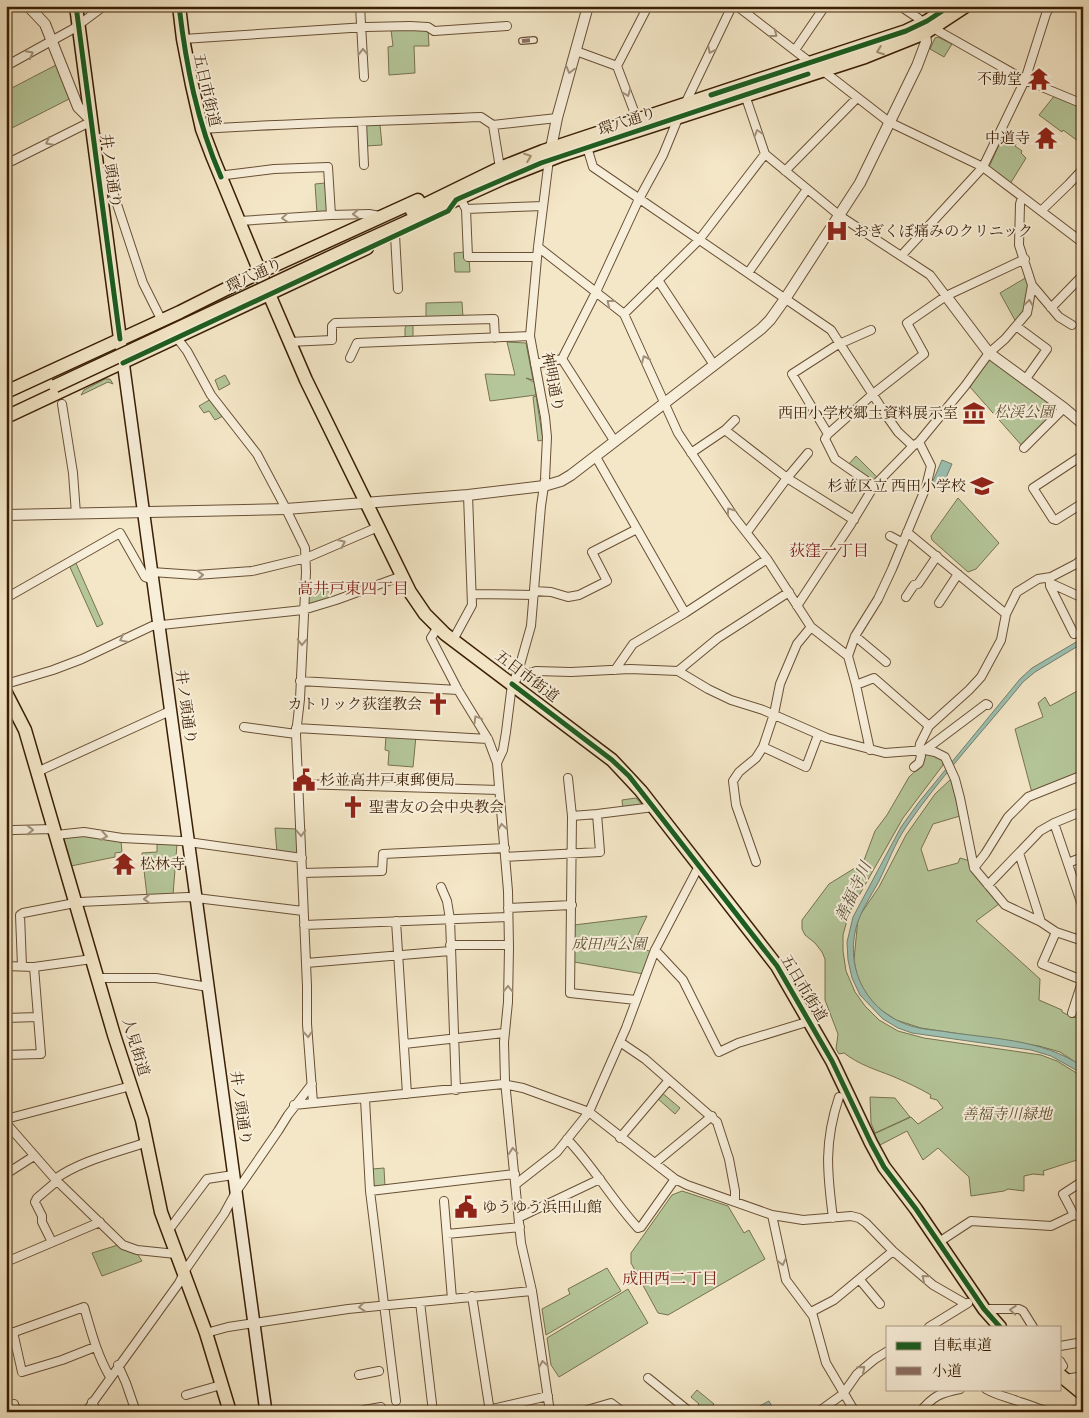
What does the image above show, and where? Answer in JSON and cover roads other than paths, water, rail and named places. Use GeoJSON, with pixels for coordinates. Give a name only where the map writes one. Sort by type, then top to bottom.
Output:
{"type":"FeatureCollection","features":[{"type":"Feature","properties":{"kind":"main road","name":"井ノ頭通り"},"geometry":{"type":"LineString","coordinates":[[76,6],[266,1412]]}},
{"type":"Feature","properties":{"kind":"main road","name":"五日市街道"},"geometry":{"type":"LineString","coordinates":[[179,6],[183,39],[202,129],[221,177],[289,342],[365,502],[402,576],[422,610],[453,640],[616,764],[629,776],[777,966],[836,1069],[876,1153],[939,1242],[971,1301],[984,1309],[999,1326]]}},
{"type":"Feature","properties":{"kind":"main road","name":"環八通り"},"geometry":{"type":"LineString","coordinates":[[7,409],[352,243],[458,200],[550,154],[637,119],[894,35],[927,28],[950,6]]}},
{"type":"Feature","properties":{"kind":"main road","name":"環八通り"},"geometry":{"type":"LineString","coordinates":[[458,200],[500,168],[550,154],[587,147],[865,57],[927,28],[966,6]]}},
{"type":"Feature","properties":{"kind":"main road"},"geometry":{"type":"LineString","coordinates":[[6,392],[428,195],[458,200]]}},
{"type":"Feature","properties":{"kind":"main road"},"geometry":{"type":"LineString","coordinates":[[7,409],[123,363],[178,338],[448,210],[458,200]]}},
{"type":"Feature","properties":{"kind":"main road","name":"人見街道"},"geometry":{"type":"LineString","coordinates":[[6,693],[25,730],[92,959],[142,1120],[161,1212],[206,1333],[230,1412]]}},
{"type":"Feature","properties":{"kind":"main road"},"geometry":{"type":"LineString","coordinates":[[1062,1376],[1083,1394]]}},
{"type":"Feature","properties":{"kind":"street"},"geometry":{"type":"LineString","coordinates":[[6,164],[92,121],[78,107],[45,24],[28,6]]}},
{"type":"Feature","properties":{"kind":"street"},"geometry":{"type":"LineString","coordinates":[[6,66],[52,41],[104,6]]}},
{"type":"Feature","properties":{"kind":"street"},"geometry":{"type":"LineString","coordinates":[[360,6],[364,77]]}},
{"type":"Feature","properties":{"kind":"street","name":"神明通り"},"geometry":{"type":"LineString","coordinates":[[497,763],[503,750],[512,684],[526,648],[532,619],[544,486],[547,437],[530,336],[538,247],[550,154],[557,118],[588,6]]}},
{"type":"Feature","properties":{"kind":"street"},"geometry":{"type":"LineString","coordinates":[[637,119],[617,66],[648,6]]}},
{"type":"Feature","properties":{"kind":"street"},"geometry":{"type":"LineString","coordinates":[[562,359],[596,292],[639,199],[663,155],[678,118],[732,6]]}},
{"type":"Feature","properties":{"kind":"street"},"geometry":{"type":"LineString","coordinates":[[737,6],[811,63]]}},
{"type":"Feature","properties":{"kind":"street"},"geometry":{"type":"LineString","coordinates":[[795,50],[825,6]]}},
{"type":"Feature","properties":{"kind":"street"},"geometry":{"type":"LineString","coordinates":[[900,6],[918,18],[927,28],[1025,80],[1083,104]]}},
{"type":"Feature","properties":{"kind":"street"},"geometry":{"type":"LineString","coordinates":[[901,256],[983,167],[1025,80],[1050,6]]}},
{"type":"Feature","properties":{"kind":"street"},"geometry":{"type":"LineString","coordinates":[[183,39],[362,27],[410,26],[428,27],[434,31],[507,26]]}},
{"type":"Feature","properties":{"kind":"street"},"geometry":{"type":"LineString","coordinates":[[6,515],[286,509],[468,495],[544,486],[566,478],[665,404],[770,320],[860,183],[917,66],[926,42],[927,28]]}},
{"type":"Feature","properties":{"kind":"street"},"geometry":{"type":"LineString","coordinates":[[522,41],[534,40]]}},
{"type":"Feature","properties":{"kind":"street"},"geometry":{"type":"LineString","coordinates":[[576,51],[617,66]]}},
{"type":"Feature","properties":{"kind":"street"},"geometry":{"type":"LineString","coordinates":[[822,70],[889,122],[983,167],[1083,243]]}},
{"type":"Feature","properties":{"kind":"street"},"geometry":{"type":"LineString","coordinates":[[745,95],[765,154],[840,216],[930,276],[989,353],[1082,422]]}},
{"type":"Feature","properties":{"kind":"street"},"geometry":{"type":"LineString","coordinates":[[785,171],[857,98]]}},
{"type":"Feature","properties":{"kind":"street"},"geometry":{"type":"LineString","coordinates":[[202,129],[276,124],[481,117],[493,125],[557,118]]}},
{"type":"Feature","properties":{"kind":"street"},"geometry":{"type":"LineString","coordinates":[[362,122],[364,166]]}},
{"type":"Feature","properties":{"kind":"street"},"geometry":{"type":"LineString","coordinates":[[493,125],[500,168]]}},
{"type":"Feature","properties":{"kind":"street"},"geometry":{"type":"LineString","coordinates":[[587,147],[593,167],[831,330],[898,432],[916,444],[931,466],[926,487],[908,532],[878,599],[855,636],[848,656],[870,750]]}},
{"type":"Feature","properties":{"kind":"street"},"geometry":{"type":"LineString","coordinates":[[624,314],[700,240],[765,154]]}},
{"type":"Feature","properties":{"kind":"street"},"geometry":{"type":"LineString","coordinates":[[98,167],[111,186],[143,284],[162,320]]}},
{"type":"Feature","properties":{"kind":"street"},"geometry":{"type":"LineString","coordinates":[[221,177],[226,174],[328,167],[331,215]]}},
{"type":"Feature","properties":{"kind":"street"},"geometry":{"type":"LineString","coordinates":[[1042,211],[1083,168]]}},
{"type":"Feature","properties":{"kind":"street"},"geometry":{"type":"LineString","coordinates":[[748,273],[807,189]]}},
{"type":"Feature","properties":{"kind":"street"},"geometry":{"type":"LineString","coordinates":[[1022,197],[1020,204],[1019,241],[1032,285],[1059,317],[1072,325]]}},
{"type":"Feature","properties":{"kind":"street"},"geometry":{"type":"LineString","coordinates":[[537,257],[468,257],[458,200],[543,206]]}},
{"type":"Feature","properties":{"kind":"street"},"geometry":{"type":"LineString","coordinates":[[240,221],[331,215],[369,214],[382,216]]}},
{"type":"Feature","properties":{"kind":"street"},"geometry":{"type":"LineString","coordinates":[[395,235],[398,289]]}},
{"type":"Feature","properties":{"kind":"street"},"geometry":{"type":"LineString","coordinates":[[538,247],[624,314],[678,433],[691,453],[735,518],[767,559],[811,627],[848,656]]}},
{"type":"Feature","properties":{"kind":"street"},"geometry":{"type":"LineString","coordinates":[[874,486],[835,459],[825,439],[828,434],[873,394],[924,354],[907,323],[946,296],[1025,259]]}},
{"type":"Feature","properties":{"kind":"street"},"geometry":{"type":"LineString","coordinates":[[1051,308],[1083,275]]}},
{"type":"Feature","properties":{"kind":"street"},"geometry":{"type":"LineString","coordinates":[[658,280],[714,365]]}},
{"type":"Feature","properties":{"kind":"street"},"geometry":{"type":"LineString","coordinates":[[797,606],[854,520],[874,486],[916,444],[965,386],[989,353],[1027,312],[1032,285]]}},
{"type":"Feature","properties":{"kind":"street"},"geometry":{"type":"LineString","coordinates":[[289,342],[332,340],[332,326],[335,323],[494,319],[495,338]]}},
{"type":"Feature","properties":{"kind":"street"},"geometry":{"type":"LineString","coordinates":[[1016,326],[1047,349],[1025,380]]}},
{"type":"Feature","properties":{"kind":"street"},"geometry":{"type":"LineString","coordinates":[[828,434],[792,374],[840,345],[871,330]]}},
{"type":"Feature","properties":{"kind":"street"},"geometry":{"type":"LineString","coordinates":[[350,358],[357,343],[530,336]]}},
{"type":"Feature","properties":{"kind":"street"},"geometry":{"type":"LineString","coordinates":[[178,338],[211,395],[256,454],[286,509],[304,548],[306,558],[299,708],[296,731],[307,1024],[313,1103]]}},
{"type":"Feature","properties":{"kind":"street"},"geometry":{"type":"LineString","coordinates":[[534,364],[562,359]]}},
{"type":"Feature","properties":{"kind":"street"},"geometry":{"type":"LineString","coordinates":[[562,359],[615,442]]}},
{"type":"Feature","properties":{"kind":"street"},"geometry":{"type":"LineString","coordinates":[[62,404],[73,473],[76,514]]}},
{"type":"Feature","properties":{"kind":"street"},"geometry":{"type":"LineString","coordinates":[[1024,448],[1064,408]]}},
{"type":"Feature","properties":{"kind":"street"},"geometry":{"type":"LineString","coordinates":[[691,453],[725,430],[736,420]]}},
{"type":"Feature","properties":{"kind":"street"},"geometry":{"type":"LineString","coordinates":[[725,430],[787,478],[854,520]]}},
{"type":"Feature","properties":{"kind":"street"},"geometry":{"type":"LineString","coordinates":[[747,532],[808,453]]}},
{"type":"Feature","properties":{"kind":"street"},"geometry":{"type":"LineString","coordinates":[[1083,455],[1033,488],[1053,519],[1056,520],[1083,503]]}},
{"type":"Feature","properties":{"kind":"street"},"geometry":{"type":"LineString","coordinates":[[596,457],[685,614]]}},
{"type":"Feature","properties":{"kind":"street"},"geometry":{"type":"LineString","coordinates":[[453,640],[472,605],[468,495]]}},
{"type":"Feature","properties":{"kind":"street"},"geometry":{"type":"LineString","coordinates":[[6,598],[120,533],[145,577],[252,571],[306,558],[378,527]]}},
{"type":"Feature","properties":{"kind":"street"},"geometry":{"type":"LineString","coordinates":[[472,594],[551,592],[568,598],[579,595],[607,581],[592,552],[637,529]]}},
{"type":"Feature","properties":{"kind":"street"},"geometry":{"type":"LineString","coordinates":[[908,532],[1006,614]]}},
{"type":"Feature","properties":{"kind":"street"},"geometry":{"type":"LineString","coordinates":[[890,536],[903,543]]}},
{"type":"Feature","properties":{"kind":"street"},"geometry":{"type":"LineString","coordinates":[[906,597],[914,586],[918,584],[937,556]]}},
{"type":"Feature","properties":{"kind":"street"},"geometry":{"type":"LineString","coordinates":[[1049,581],[1083,558]]}},
{"type":"Feature","properties":{"kind":"street"},"geometry":{"type":"LineString","coordinates":[[615,670],[633,644],[685,614],[767,559]]}},
{"type":"Feature","properties":{"kind":"street"},"geometry":{"type":"LineString","coordinates":[[939,603],[958,574]]}},
{"type":"Feature","properties":{"kind":"street"},"geometry":{"type":"LineString","coordinates":[[6,684],[82,659],[159,624],[303,610],[402,576]]}},
{"type":"Feature","properties":{"kind":"street"},"geometry":{"type":"LineString","coordinates":[[914,767],[919,763],[922,750],[920,744],[929,726],[981,677],[1001,640],[1006,614],[1017,592],[1038,579],[1049,581],[1083,598]]}},
{"type":"Feature","properties":{"kind":"street"},"geometry":{"type":"LineString","coordinates":[[1049,581],[1074,634]]}},
{"type":"Feature","properties":{"kind":"street"},"geometry":{"type":"LineString","coordinates":[[678,671],[718,638],[789,592]]}},
{"type":"Feature","properties":{"kind":"street"},"geometry":{"type":"LineString","coordinates":[[438,627],[431,638],[458,690],[488,739],[497,763],[506,857],[508,908],[508,1002],[504,1033],[506,1085],[522,1251],[532,1291],[550,1412]]}},
{"type":"Feature","properties":{"kind":"street"},"geometry":{"type":"LineString","coordinates":[[756,862],[736,805],[733,781],[739,772],[756,758],[763,747],[774,714],[780,684],[798,644],[811,627]]}},
{"type":"Feature","properties":{"kind":"street"},"geometry":{"type":"LineString","coordinates":[[855,636],[886,662]]}},
{"type":"Feature","properties":{"kind":"street"},"geometry":{"type":"LineString","coordinates":[[512,684],[518,676],[536,671],[678,671],[731,700],[774,714],[818,735],[885,753],[922,750],[940,754],[945,757],[960,798],[974,868],[1005,905],[1041,922],[1056,932],[1083,941]]}},
{"type":"Feature","properties":{"kind":"street"},"geometry":{"type":"LineString","coordinates":[[856,685],[874,678],[929,726]]}},
{"type":"Feature","properties":{"kind":"street"},"geometry":{"type":"LineString","coordinates":[[300,681],[458,690]]}},
{"type":"Feature","properties":{"kind":"street"},"geometry":{"type":"LineString","coordinates":[[922,750],[986,704],[988,705]]}},
{"type":"Feature","properties":{"kind":"street"},"geometry":{"type":"LineString","coordinates":[[37,772],[170,711]]}},
{"type":"Feature","properties":{"kind":"street"},"geometry":{"type":"LineString","coordinates":[[244,727],[488,739]]}},
{"type":"Feature","properties":{"kind":"street"},"geometry":{"type":"LineString","coordinates":[[763,747],[806,766],[818,735]]}},
{"type":"Feature","properties":{"kind":"street"},"geometry":{"type":"LineString","coordinates":[[974,868],[1008,817],[1028,798],[1083,775]]}},
{"type":"Feature","properties":{"kind":"street"},"geometry":{"type":"LineString","coordinates":[[568,778],[572,816],[570,993],[636,1000]]}},
{"type":"Feature","properties":{"kind":"street"},"geometry":{"type":"LineString","coordinates":[[299,784],[499,790]]}},
{"type":"Feature","properties":{"kind":"street"},"geometry":{"type":"LineString","coordinates":[[572,816],[654,808]]}},
{"type":"Feature","properties":{"kind":"street"},"geometry":{"type":"LineString","coordinates":[[988,885],[1040,831],[1054,822],[1083,811]]}},
{"type":"Feature","properties":{"kind":"street"},"geometry":{"type":"LineString","coordinates":[[506,857],[600,852],[597,814]]}},
{"type":"Feature","properties":{"kind":"street"},"geometry":{"type":"LineString","coordinates":[[1054,822],[1083,907]]}},
{"type":"Feature","properties":{"kind":"street"},"geometry":{"type":"LineString","coordinates":[[6,832],[13,830],[84,832],[122,838],[188,842],[302,858]]}},
{"type":"Feature","properties":{"kind":"street"},"geometry":{"type":"LineString","coordinates":[[302,873],[382,871],[383,854],[505,848]]}},
{"type":"Feature","properties":{"kind":"street"},"geometry":{"type":"LineString","coordinates":[[1019,853],[1041,922]]}},
{"type":"Feature","properties":{"kind":"street"},"geometry":{"type":"LineString","coordinates":[[1068,862],[1083,857]]}},
{"type":"Feature","properties":{"kind":"street"},"geometry":{"type":"LineString","coordinates":[[516,1184],[544,1163],[590,1112],[620,1042],[655,950],[699,866]]}},
{"type":"Feature","properties":{"kind":"street"},"geometry":{"type":"LineString","coordinates":[[441,887],[447,901],[450,919],[456,1090]]}},
{"type":"Feature","properties":{"kind":"street"},"geometry":{"type":"LineString","coordinates":[[22,966],[20,915],[23,912],[76,903],[144,899],[196,899],[303,911]]}},
{"type":"Feature","properties":{"kind":"street"},"geometry":{"type":"LineString","coordinates":[[508,908],[572,906]]}},
{"type":"Feature","properties":{"kind":"street"},"geometry":{"type":"LineString","coordinates":[[304,925],[508,917]]}},
{"type":"Feature","properties":{"kind":"street"},"geometry":{"type":"LineString","coordinates":[[396,921],[407,1094]]}},
{"type":"Feature","properties":{"kind":"street"},"geometry":{"type":"LineString","coordinates":[[1056,932],[1042,964],[1083,979],[1072,1013]]}},
{"type":"Feature","properties":{"kind":"street"},"geometry":{"type":"LineString","coordinates":[[306,963],[450,948],[508,945]]}},
{"type":"Feature","properties":{"kind":"street"},"geometry":{"type":"LineString","coordinates":[[655,950],[682,980],[719,1052],[738,1043],[810,1021]]}},
{"type":"Feature","properties":{"kind":"street"},"geometry":{"type":"LineString","coordinates":[[6,966],[34,967],[92,959]]}},
{"type":"Feature","properties":{"kind":"street"},"geometry":{"type":"LineString","coordinates":[[6,1055],[41,1054],[34,967]]}},
{"type":"Feature","properties":{"kind":"street"},"geometry":{"type":"LineString","coordinates":[[98,978],[156,978],[208,987]]}},
{"type":"Feature","properties":{"kind":"street"},"geometry":{"type":"LineString","coordinates":[[6,1018],[38,1017]]}},
{"type":"Feature","properties":{"kind":"street"},"geometry":{"type":"LineString","coordinates":[[404,1044],[504,1033]]}},
{"type":"Feature","properties":{"kind":"street"},"geometry":{"type":"LineString","coordinates":[[620,1042],[645,1060],[717,1122],[729,1159],[735,1201]]}},
{"type":"Feature","properties":{"kind":"street"},"geometry":{"type":"LineString","coordinates":[[620,1138],[669,1080]]}},
{"type":"Feature","properties":{"kind":"street"},"geometry":{"type":"LineString","coordinates":[[86,1412],[118,1365],[179,1283],[224,1214],[236,1192],[294,1105],[312,1084]]}},
{"type":"Feature","properties":{"kind":"street"},"geometry":{"type":"LineString","coordinates":[[294,1105],[506,1085],[524,1088],[590,1112],[620,1138],[687,1185],[772,1215],[803,1220],[851,1216],[859,1218],[893,1251],[933,1285],[971,1301]]}},
{"type":"Feature","properties":{"kind":"street"},"geometry":{"type":"LineString","coordinates":[[6,1119],[131,1086]]}},
{"type":"Feature","properties":{"kind":"street"},"geometry":{"type":"LineString","coordinates":[[833,1218],[826,1161],[834,1113],[839,1097]]}},
{"type":"Feature","properties":{"kind":"street"},"geometry":{"type":"LineString","coordinates":[[365,1099],[370,1191],[396,1402]]}},
{"type":"Feature","properties":{"kind":"street"},"geometry":{"type":"LineString","coordinates":[[656,1163],[712,1116]]}},
{"type":"Feature","properties":{"kind":"street"},"geometry":{"type":"LineString","coordinates":[[6,1123],[56,1180],[123,1245],[137,1250],[176,1254]]}},
{"type":"Feature","properties":{"kind":"street"},"geometry":{"type":"LineString","coordinates":[[567,1139],[583,1156],[627,1217],[638,1228],[641,1228],[675,1178]]}},
{"type":"Feature","properties":{"kind":"street"},"geometry":{"type":"LineString","coordinates":[[52,1242],[35,1202],[37,1198],[68,1170],[86,1162],[147,1142]]}},
{"type":"Feature","properties":{"kind":"street"},"geometry":{"type":"LineString","coordinates":[[6,1174],[34,1156]]}},
{"type":"Feature","properties":{"kind":"street"},"geometry":{"type":"LineString","coordinates":[[370,1191],[515,1174]]}},
{"type":"Feature","properties":{"kind":"street"},"geometry":{"type":"LineString","coordinates":[[171,1227],[207,1179],[233,1175]]}},
{"type":"Feature","properties":{"kind":"street"},"geometry":{"type":"LineString","coordinates":[[520,1217],[600,1178]]}},
{"type":"Feature","properties":{"kind":"street"},"geometry":{"type":"LineString","coordinates":[[1083,1181],[1063,1194],[1074,1214],[1083,1217]]}},
{"type":"Feature","properties":{"kind":"street"},"geometry":{"type":"LineString","coordinates":[[444,1201],[452,1299]]}},
{"type":"Feature","properties":{"kind":"street"},"geometry":{"type":"LineString","coordinates":[[939,1242],[971,1221],[1051,1226],[1074,1214]]}},
{"type":"Feature","properties":{"kind":"street"},"geometry":{"type":"LineString","coordinates":[[772,1215],[786,1280],[811,1312],[826,1363],[855,1412]]}},
{"type":"Feature","properties":{"kind":"street"},"geometry":{"type":"LineString","coordinates":[[6,1262],[100,1222]]}},
{"type":"Feature","properties":{"kind":"street"},"geometry":{"type":"LineString","coordinates":[[447,1234],[520,1226]]}},
{"type":"Feature","properties":{"kind":"street"},"geometry":{"type":"LineString","coordinates":[[811,1312],[834,1300],[893,1251]]}},
{"type":"Feature","properties":{"kind":"street"},"geometry":{"type":"LineString","coordinates":[[860,1280],[880,1304]]}},
{"type":"Feature","properties":{"kind":"street"},"geometry":{"type":"LineString","coordinates":[[206,1333],[228,1327],[296,1316],[532,1291]]}},
{"type":"Feature","properties":{"kind":"street"},"geometry":{"type":"LineString","coordinates":[[472,1296],[490,1410]]}},
{"type":"Feature","properties":{"kind":"street"},"geometry":{"type":"LineString","coordinates":[[931,1326],[971,1301]]}},
{"type":"Feature","properties":{"kind":"street"},"geometry":{"type":"LineString","coordinates":[[420,1302],[433,1412]]}},
{"type":"Feature","properties":{"kind":"street"},"geometry":{"type":"LineString","coordinates":[[95,1347],[62,1360],[22,1372],[10,1334],[84,1307],[95,1347],[110,1377]]}},
{"type":"Feature","properties":{"kind":"street"},"geometry":{"type":"LineString","coordinates":[[984,1309],[1019,1309],[1032,1326]]}},
{"type":"Feature","properties":{"kind":"street"},"geometry":{"type":"LineString","coordinates":[[1062,1346],[1083,1342]]}},
{"type":"Feature","properties":{"kind":"street"},"geometry":{"type":"LineString","coordinates":[[818,1412],[843,1394],[857,1374],[886,1352]]}},
{"type":"Feature","properties":{"kind":"street"},"geometry":{"type":"LineString","coordinates":[[118,1365],[136,1412]]}},
{"type":"Feature","properties":{"kind":"street"},"geometry":{"type":"LineString","coordinates":[[359,1375],[379,1371]]}},
{"type":"Feature","properties":{"kind":"street"},"geometry":{"type":"LineString","coordinates":[[1062,1376],[1083,1377]]}},
{"type":"Feature","properties":{"kind":"street"},"geometry":{"type":"LineString","coordinates":[[648,1378],[690,1412]]}},
{"type":"Feature","properties":{"kind":"street"},"geometry":{"type":"LineString","coordinates":[[186,1395],[221,1385]]}},
{"type":"Feature","properties":{"kind":"street"},"geometry":{"type":"LineString","coordinates":[[920,1412],[937,1395],[956,1390]]}},
{"type":"Feature","properties":{"kind":"street"},"geometry":{"type":"LineString","coordinates":[[988,1390],[999,1396],[1018,1401],[1039,1410],[1051,1412]]}},
{"type":"Feature","properties":{"kind":"street"},"geometry":{"type":"LineString","coordinates":[[479,1412],[548,1396]]}},
{"type":"Feature","properties":{"kind":"street"},"geometry":{"type":"LineString","coordinates":[[92,1402],[97,1412]]}},
{"type":"Feature","properties":{"kind":"street"},"geometry":{"type":"LineString","coordinates":[[580,1412],[611,1403],[623,1412]]}},
{"type":"Feature","properties":{"kind":"street"},"geometry":{"type":"LineString","coordinates":[[364,1410],[381,1407]]}},
{"type":"Feature","properties":{"kind":"street"},"geometry":{"type":"LineString","coordinates":[[1066,1412],[1083,1408]]}},
{"type":"Feature","properties":{"kind":"place","name":"不動堂"},"geometry":{"type":"Point","coordinates":[1039,79]}},
{"type":"Feature","properties":{"kind":"place","name":"中道寺"},"geometry":{"type":"Point","coordinates":[1046,138]}},
{"type":"Feature","properties":{"kind":"place","name":"おぎくぼ痛みのクリニック"},"geometry":{"type":"Point","coordinates":[837,231]}},
{"type":"Feature","properties":{"kind":"place","name":"西田小学校郷土資料展示室"},"geometry":{"type":"Point","coordinates":[974,413]}},
{"type":"Feature","properties":{"kind":"place","name":"杉並区立 西田小学校"},"geometry":{"type":"Point","coordinates":[982,486]}},
{"type":"Feature","properties":{"kind":"place","name":"カトリック荻窪教会"},"geometry":{"type":"Point","coordinates":[438,704]}},
{"type":"Feature","properties":{"kind":"place","name":"杉並高井戸東郵便局"},"geometry":{"type":"Point","coordinates":[304,780]}},
{"type":"Feature","properties":{"kind":"place","name":"聖書友の会中央教会"},"geometry":{"type":"Point","coordinates":[353,807]}},
{"type":"Feature","properties":{"kind":"place","name":"松林寺"},"geometry":{"type":"Point","coordinates":[124,864]}},
{"type":"Feature","properties":{"kind":"place","name":"ゆうゆう浜田山館"},"geometry":{"type":"Point","coordinates":[466,1207]}},
{"type":"Feature","properties":{"kind":"district","name":"荻窪一丁目"},"geometry":{"type":"Point","coordinates":[829,550]}},
{"type":"Feature","properties":{"kind":"district","name":"高井戸東四丁目"},"geometry":{"type":"Point","coordinates":[353,588]}},
{"type":"Feature","properties":{"kind":"district","name":"成田西二丁目"},"geometry":{"type":"Point","coordinates":[670,1278]}},
{"type":"Feature","properties":{"kind":"park label","name":"松渓公園"},"geometry":{"type":"Point","coordinates":[1024,412]}},
{"type":"Feature","properties":{"kind":"park label","name":"成田西公園"},"geometry":{"type":"Point","coordinates":[609,944]}},
{"type":"Feature","properties":{"kind":"park label","name":"善福寺川緑地"},"geometry":{"type":"Point","coordinates":[1007,1114]}},
{"type":"Feature","properties":{"kind":"water label","name":"善福寺川"},"geometry":{"type":"Point","coordinates":[853,892]}}]}
